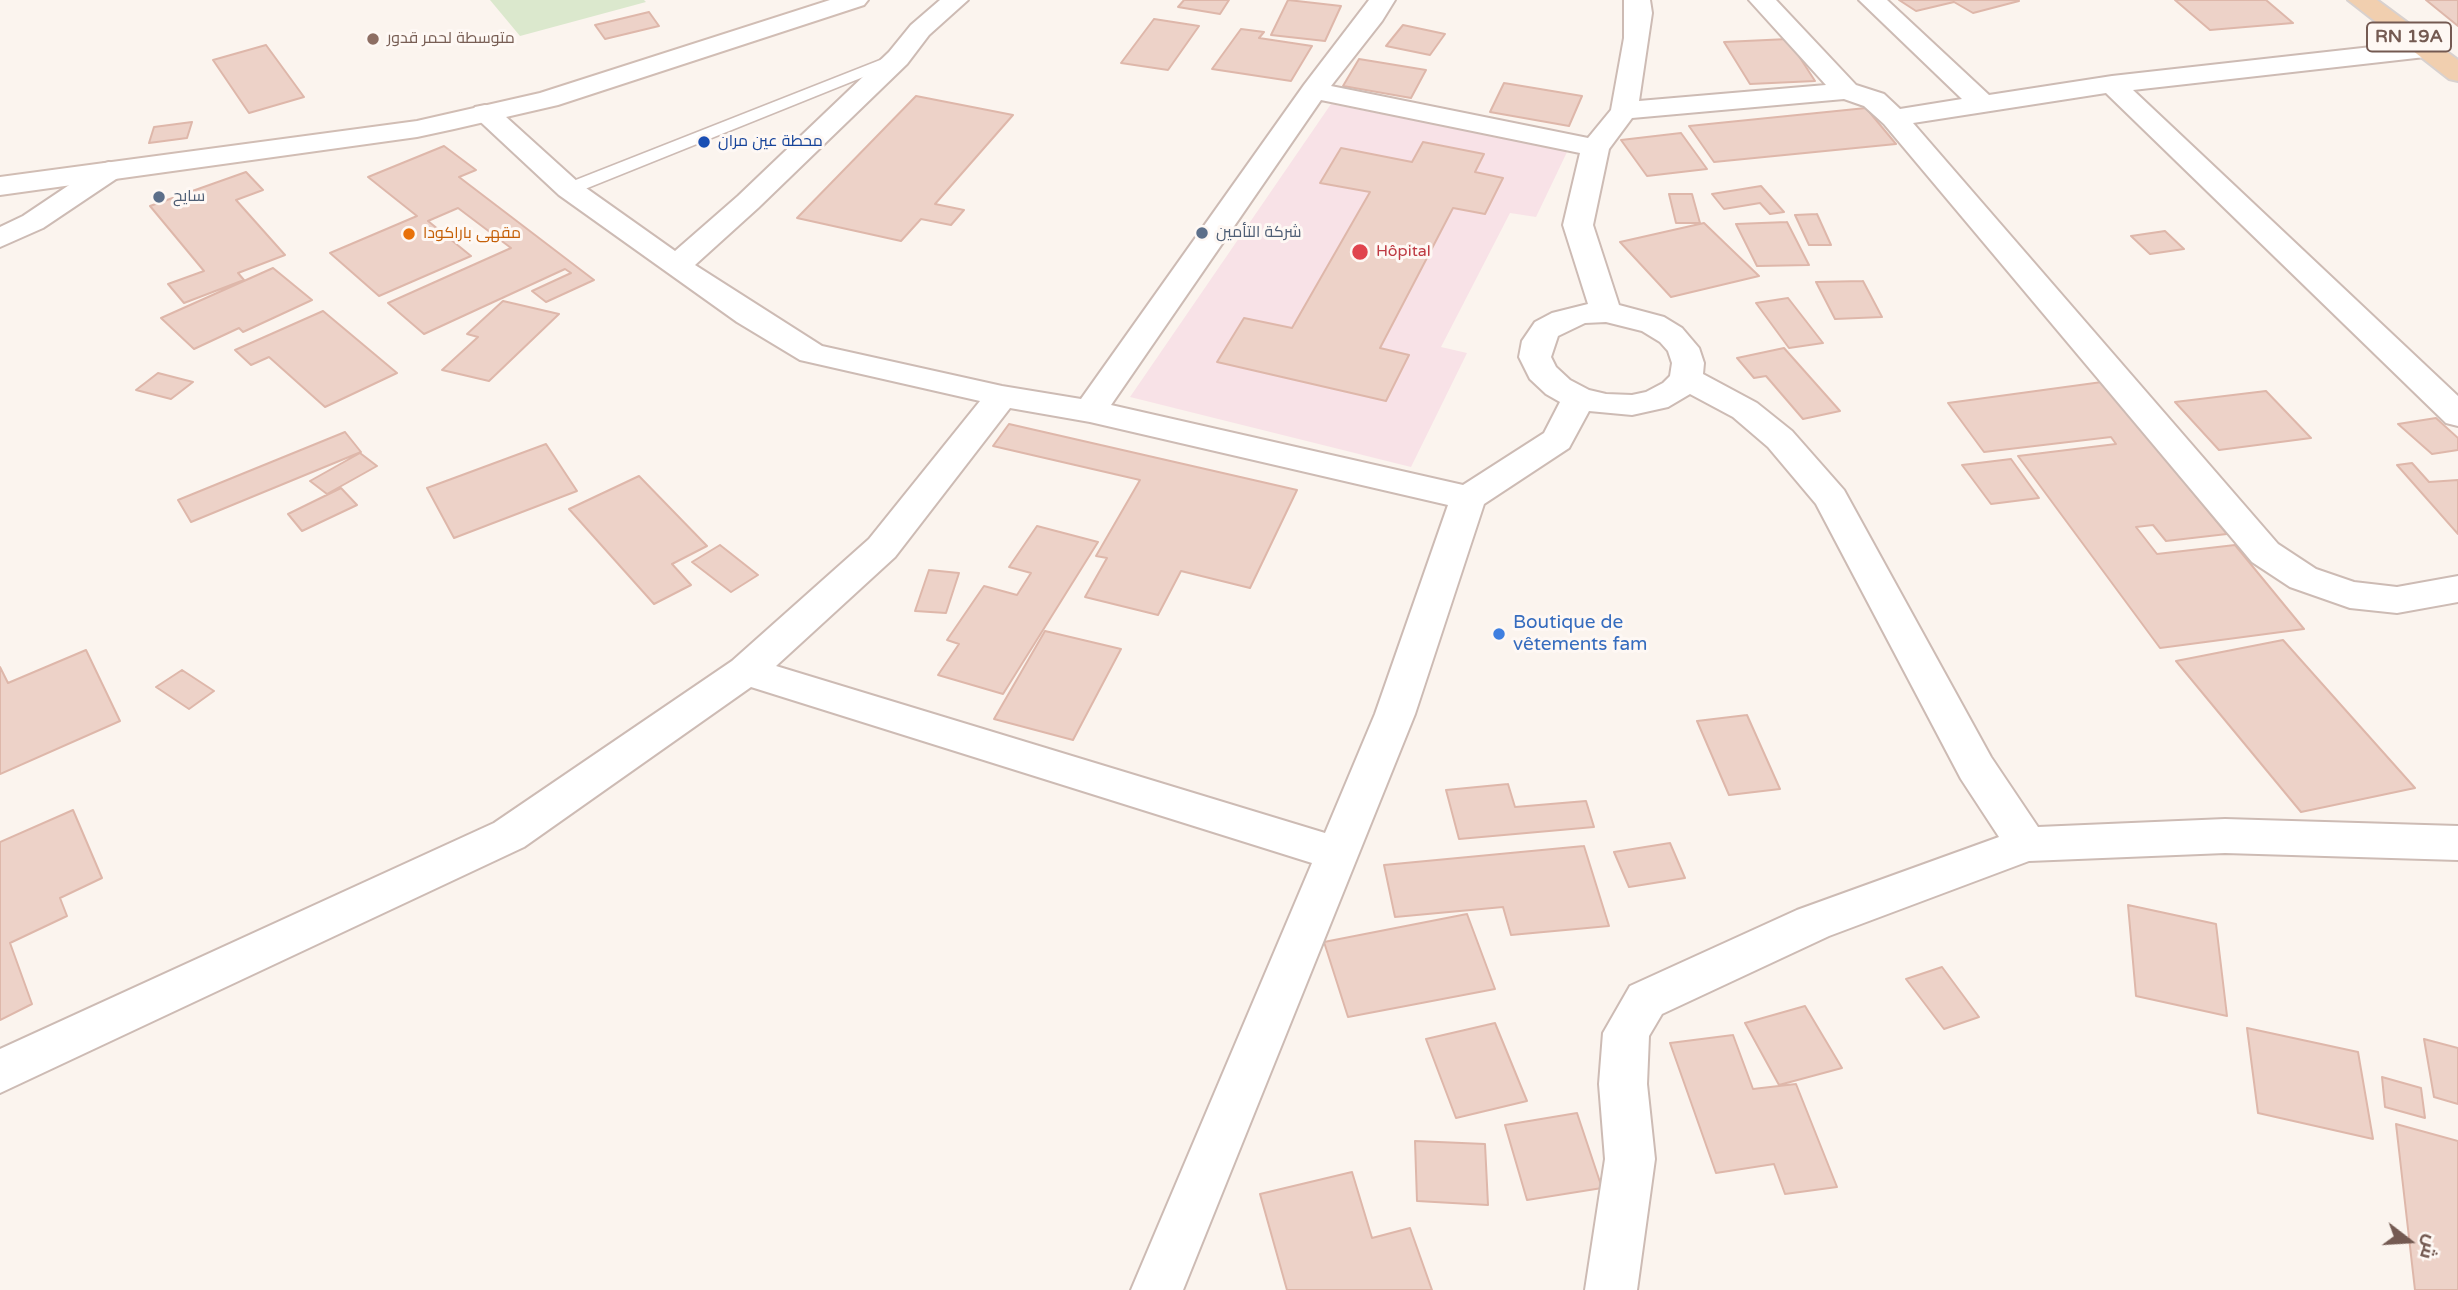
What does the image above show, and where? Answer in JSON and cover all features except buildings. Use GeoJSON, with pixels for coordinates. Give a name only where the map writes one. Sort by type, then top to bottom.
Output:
{"type":"FeatureCollection","features":[{"type":"Feature","properties":{"kind":"main road","name":"RN 19A"},"geometry":{"type":"LineString","coordinates":[[2361,0],[2458,74]]}},
{"type":"Feature","properties":{"kind":"street"},"geometry":{"type":"LineString","coordinates":[[0,186],[417,129],[548,99],[855,0]]}},
{"type":"Feature","properties":{"kind":"street"},"geometry":{"type":"LineString","coordinates":[[676,266],[748,202],[898,58],[920,30],[955,0]]}},
{"type":"Feature","properties":{"kind":"street"},"geometry":{"type":"LineString","coordinates":[[1090,411],[1314,91],[1373,16],[1382,0]]}},
{"type":"Feature","properties":{"kind":"street"},"geometry":{"type":"LineString","coordinates":[[1606,313],[1578,225],[1595,148],[1624,111],[1637,38],[1637,0]]}},
{"type":"Feature","properties":{"kind":"street"},"geometry":{"type":"LineString","coordinates":[[1762,0],[1846,91]]}},
{"type":"Feature","properties":{"kind":"street"},"geometry":{"type":"LineString","coordinates":[[1872,0],[1982,103]]}},
{"type":"Feature","properties":{"kind":"street"},"geometry":{"type":"LineString","coordinates":[[1894,118],[2112,84],[2425,49]]}},
{"type":"Feature","properties":{"kind":"street"},"geometry":{"type":"LineString","coordinates":[[2112,84],[2458,415]]}},
{"type":"Feature","properties":{"kind":"street"},"geometry":{"type":"LineString","coordinates":[[1314,91],[1595,148]]}},
{"type":"Feature","properties":{"kind":"street"},"geometry":{"type":"LineString","coordinates":[[1624,111],[1846,91],[1874,100],[1894,118],[2265,553],[2303,578],[2350,595],[2397,600],[2458,589]]}},
{"type":"Feature","properties":{"kind":"street"},"geometry":{"type":"LineString","coordinates":[[485,113],[569,189],[748,315],[811,353],[1002,396],[1090,411],[1468,498]]}},
{"type":"Feature","properties":{"kind":"street"},"geometry":{"type":"LineString","coordinates":[[0,238],[33,222],[108,171]]}},
{"type":"Feature","properties":{"kind":"street"},"geometry":{"type":"LineString","coordinates":[[1606,313],[1653,324],[1671,335],[1683,348],[1689,363],[1686,378],[1675,390],[1656,400],[1632,405],[1606,404],[1579,398],[1558,387],[1542,372],[1535,357],[1538,341],[1546,329],[1583,314],[1606,313]]}},
{"type":"Feature","properties":{"kind":"street"},"geometry":{"type":"LineString","coordinates":[[1686,378],[1745,410],[1780,439],[1831,498],[1976,768],[2027,844]]}},
{"type":"Feature","properties":{"kind":"street"},"geometry":{"type":"LineString","coordinates":[[0,1072],[509,835],[746,671],[882,548],[1002,396]]}},
{"type":"Feature","properties":{"kind":"street"},"geometry":{"type":"LineString","coordinates":[[1157,1290],[1395,714],[1468,498],[1558,440],[1579,398]]}},
{"type":"Feature","properties":{"kind":"street"},"geometry":{"type":"LineString","coordinates":[[746,671],[1338,854]]}},
{"type":"Feature","properties":{"kind":"street"},"geometry":{"type":"LineString","coordinates":[[1611,1290],[1630,1160],[1623,1084],[1626,1033],[1646,1000],[1813,923],[2027,844],[2225,836],[2458,843]]}},
{"type":"Feature","properties":{"kind":"lane"},"geometry":{"type":"LineString","coordinates":[[569,189],[898,58]]}},
{"type":"Feature","properties":{"kind":"shaded area","name":"Hôpital"},"geometry":{"type":"Polygon","coordinates":[[[1331,104],[1568,150],[1536,217],[1510,213],[1441,347],[1467,353],[1411,467],[1130,397],[1331,104]]]}},
{"type":"Feature","properties":{"kind":"green space"},"geometry":{"type":"Polygon","coordinates":[[[490,0],[644,0],[646,2],[520,36],[490,0]]]}},
{"type":"Feature","properties":{"kind":"place","name":"متوسطة لحمر قدور"},"geometry":{"type":"Point","coordinates":[373,39]}},
{"type":"Feature","properties":{"kind":"place","name":"محطة عين مران"},"geometry":{"type":"Point","coordinates":[704,142]}},
{"type":"Feature","properties":{"kind":"place","name":"سايح"},"geometry":{"type":"Point","coordinates":[159,197]}},
{"type":"Feature","properties":{"kind":"place","name":"شركة التأمين"},"geometry":{"type":"Point","coordinates":[1202,233]}},
{"type":"Feature","properties":{"kind":"place","name":"مقهى باراكودا"},"geometry":{"type":"Point","coordinates":[409,234]}},
{"type":"Feature","properties":{"kind":"place","name":"Hôpital"},"geometry":{"type":"Point","coordinates":[1360,252]}},
{"type":"Feature","properties":{"kind":"place","name":"Boutique de vêtements fam"},"geometry":{"type":"Point","coordinates":[1499,634]}}]}
